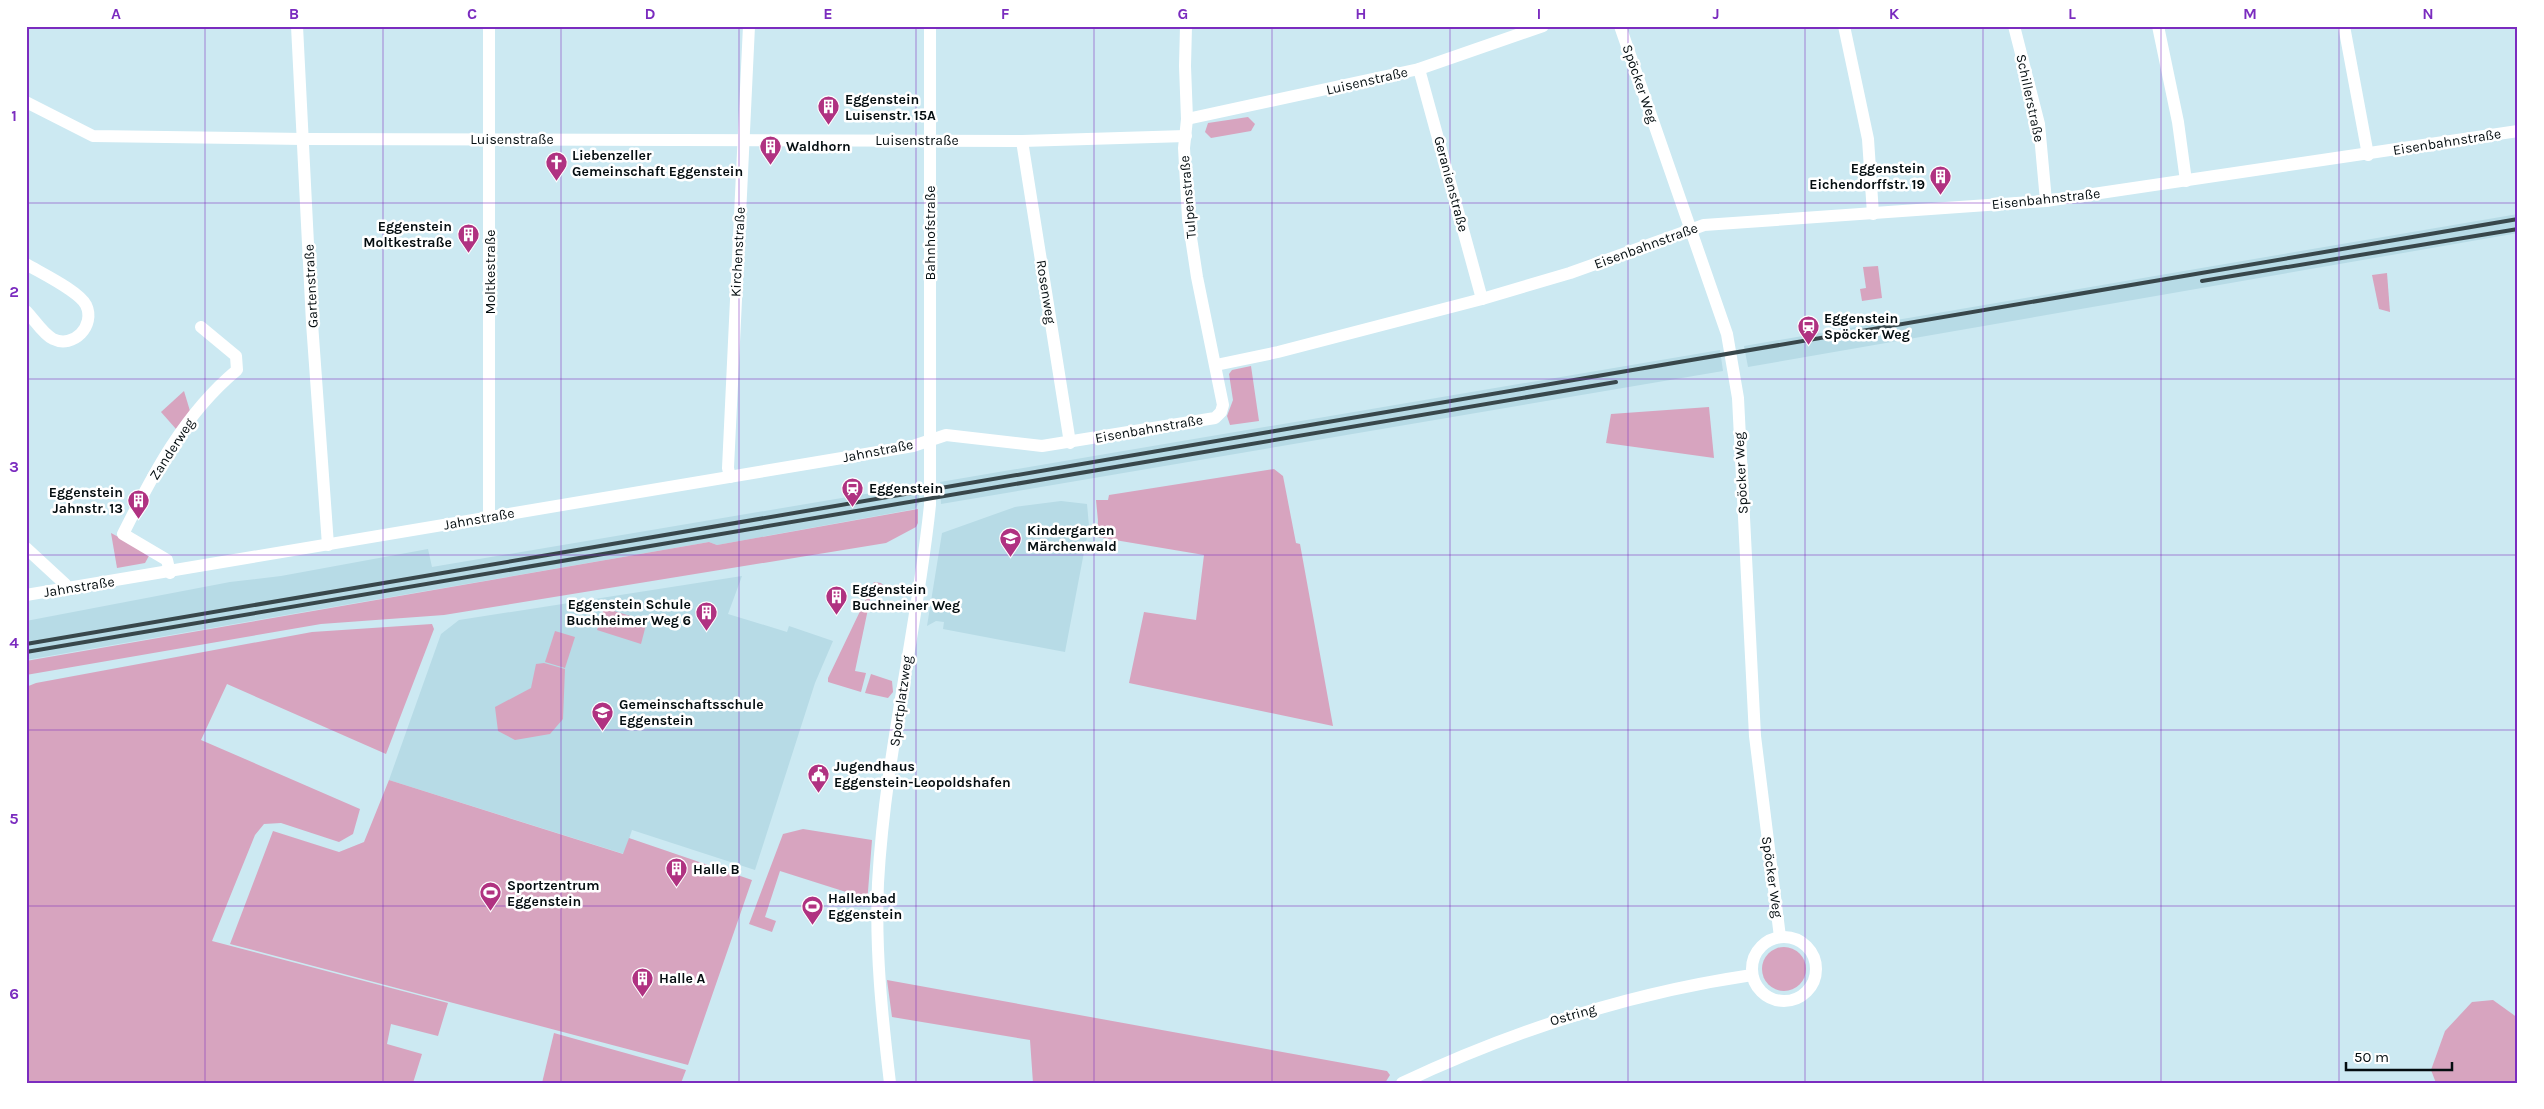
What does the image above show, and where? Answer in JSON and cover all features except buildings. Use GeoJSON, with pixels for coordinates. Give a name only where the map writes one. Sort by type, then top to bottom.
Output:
{"type":"FeatureCollection","features":[{"type":"Feature","properties":{"kind":"street","name":"Gartenstraße"},"geometry":{"type":"LineString","coordinates":[[298,26],[312,323],[328,544]]}},
{"type":"Feature","properties":{"kind":"street","name":"Moltkestraße"},"geometry":{"type":"LineString","coordinates":[[489,26],[489,517]]}},
{"type":"Feature","properties":{"kind":"street","name":"Kirchenstraße"},"geometry":{"type":"LineString","coordinates":[[730,477],[728,468],[749,26]]}},
{"type":"Feature","properties":{"kind":"street","name":"Bahnhofstraße"},"geometry":{"type":"LineString","coordinates":[[930,26],[930,439]]}},
{"type":"Feature","properties":{"kind":"street","name":"Tulpenstraße"},"geometry":{"type":"LineString","coordinates":[[1186,26],[1187,119],[1184,148],[1188,218],[1197,277],[1216,365]]}},
{"type":"Feature","properties":{"kind":"street","name":"Luisenstraße"},"geometry":{"type":"LineString","coordinates":[[1187,119],[1419,69],[1543,26]]}},
{"type":"Feature","properties":{"kind":"street","name":"Spöcker Weg"},"geometry":{"type":"LineString","coordinates":[[1620,26],[1727,334],[1738,398],[1755,736],[1780,937]]}},
{"type":"Feature","properties":{"kind":"street"},"geometry":{"type":"LineString","coordinates":[[1844,26],[1868,139],[1873,214]]}},
{"type":"Feature","properties":{"kind":"street","name":"Schillerstraße"},"geometry":{"type":"LineString","coordinates":[[2014,26],[2039,124],[2046,200]]}},
{"type":"Feature","properties":{"kind":"street"},"geometry":{"type":"LineString","coordinates":[[2158,26],[2178,122],[2186,181]]}},
{"type":"Feature","properties":{"kind":"street"},"geometry":{"type":"LineString","coordinates":[[2344,26],[2368,155]]}},
{"type":"Feature","properties":{"kind":"street","name":"Geranienstraße"},"geometry":{"type":"LineString","coordinates":[[1419,69],[1482,299]]}},
{"type":"Feature","properties":{"kind":"street","name":"Luisenstraße"},"geometry":{"type":"LineString","coordinates":[[28,106],[92,136],[303,139],[1022,141],[1186,136]]}},
{"type":"Feature","properties":{"kind":"street","name":"Eisenbahnstraße"},"geometry":{"type":"LineString","coordinates":[[930,439],[946,435],[1042,446],[1070,443],[1215,418],[1221,412],[1223,405],[1216,365],[1278,352],[1482,299],[1570,273],[1704,225],[2046,200],[2368,155],[2518,131]]}},
{"type":"Feature","properties":{"kind":"street","name":"Rosenweg"},"geometry":{"type":"LineString","coordinates":[[1022,141],[1070,443]]}},
{"type":"Feature","properties":{"kind":"street"},"geometry":{"type":"LineString","coordinates":[[26,264],[78,296],[86,306],[89,320],[84,331],[74,340],[63,342],[52,338],[26,311]]}},
{"type":"Feature","properties":{"kind":"street","name":"Zanderweg"},"geometry":{"type":"LineString","coordinates":[[170,573],[168,560],[123,534],[169,448],[213,390],[236,370],[236,356],[201,327]]}},
{"type":"Feature","properties":{"kind":"street","name":"Jahnstraße"},"geometry":{"type":"LineString","coordinates":[[26,595],[170,573],[328,544],[913,446],[930,439]]}},
{"type":"Feature","properties":{"kind":"street","name":"Sportplatzweg"},"geometry":{"type":"LineString","coordinates":[[890,1083],[880,997],[878,885],[883,825],[903,676],[928,528],[930,439]]}},
{"type":"Feature","properties":{"kind":"street"},"geometry":{"type":"LineString","coordinates":[[26,548],[65,584],[67,589]]}},
{"type":"Feature","properties":{"kind":"street"},"geometry":{"type":"LineString","coordinates":[[1780,937],[1799,941],[1813,955],[1816,974],[1807,992],[1790,1001],[1779,1001],[1761,992],[1752,975],[1756,954],[1762,946],[1780,937]]}},
{"type":"Feature","properties":{"kind":"street","name":"Ostring"},"geometry":{"type":"LineString","coordinates":[[1402,1083],[1465,1053],[1546,1023],[1617,1002],[1752,975]]}},
{"type":"Feature","properties":{"kind":"shaded area"},"geometry":{"type":"Polygon","coordinates":[[[1248,117],[1255,124],[1251,131],[1211,138],[1205,132],[1208,123],[1248,117]]]}},
{"type":"Feature","properties":{"kind":"shaded area"},"geometry":{"type":"Polygon","coordinates":[[[2518,214],[2518,233],[1748,367],[1744,346],[2518,214]]]}},
{"type":"Feature","properties":{"kind":"shaded area"},"geometry":{"type":"Polygon","coordinates":[[[1878,266],[1882,298],[1862,301],[1860,289],[1866,288],[1863,267],[1878,266]]]}},
{"type":"Feature","properties":{"kind":"shaded area"},"geometry":{"type":"Polygon","coordinates":[[[2387,273],[2390,312],[2379,309],[2372,275],[2387,273]]]}},
{"type":"Feature","properties":{"kind":"shaded area"},"geometry":{"type":"Polygon","coordinates":[[[1720,350],[1723,371],[941,504],[940,482],[1720,350]]]}},
{"type":"Feature","properties":{"kind":"shaded area"},"geometry":{"type":"Polygon","coordinates":[[[1251,366],[1259,421],[1230,425],[1227,416],[1233,400],[1229,374],[1232,370],[1251,366]]]}},
{"type":"Feature","properties":{"kind":"shaded area"},"geometry":{"type":"Polygon","coordinates":[[[184,391],[190,411],[176,429],[161,412],[184,391]]]}},
{"type":"Feature","properties":{"kind":"shaded area"},"geometry":{"type":"Polygon","coordinates":[[[1709,407],[1714,458],[1606,443],[1611,414],[1709,407]]]}},
{"type":"Feature","properties":{"kind":"shaded area"},"geometry":{"type":"Polygon","coordinates":[[[1274,469],[1283,476],[1296,543],[1300,544],[1333,726],[1129,683],[1144,612],[1196,620],[1204,555],[1097,537],[1096,500],[1108,500],[1109,495],[1274,469]]]}},
{"type":"Feature","properties":{"kind":"shaded area"},"geometry":{"type":"Polygon","coordinates":[[[919,485],[919,503],[915,509],[717,545],[709,542],[26,660],[26,621],[230,582],[281,576],[428,549],[432,567],[919,485]]]}},
{"type":"Feature","properties":{"kind":"shaded area","name":"Kindergarten Märchenwald"},"geometry":{"type":"Polygon","coordinates":[[[1061,501],[1087,504],[1089,526],[1065,652],[943,629],[944,622],[936,621],[927,626],[942,533],[1015,507],[1061,501]]]}},
{"type":"Feature","properties":{"kind":"shaded area"},"geometry":{"type":"Polygon","coordinates":[[[918,509],[918,523],[916,527],[886,543],[444,615],[321,624],[26,675],[26,661],[709,542],[717,545],[918,509]]]}},
{"type":"Feature","properties":{"kind":"shaded area"},"geometry":{"type":"Polygon","coordinates":[[[111,533],[150,554],[145,563],[117,568],[111,533]]]}},
{"type":"Feature","properties":{"kind":"shaded area","name":"Gemeinschaftsschule Eggenstein"},"geometry":{"type":"Polygon","coordinates":[[[742,576],[728,614],[787,632],[789,626],[833,641],[815,683],[755,870],[632,830],[624,854],[389,780],[441,634],[459,620],[742,576]]]}},
{"type":"Feature","properties":{"kind":"shaded area"},"geometry":{"type":"Polygon","coordinates":[[[874,582],[883,585],[882,591],[872,590],[855,671],[866,673],[861,692],[828,682],[828,678],[874,582]]]}},
{"type":"Feature","properties":{"kind":"shaded area"},"geometry":{"type":"Polygon","coordinates":[[[604,608],[647,621],[641,644],[597,630],[604,608]]]}},
{"type":"Feature","properties":{"kind":"shaded area"},"geometry":{"type":"Polygon","coordinates":[[[432,624],[434,629],[386,754],[227,684],[201,740],[360,809],[353,834],[339,842],[281,823],[264,824],[255,835],[212,941],[448,1003],[438,1036],[391,1024],[387,1044],[422,1054],[413,1083],[26,1083],[26,687],[36,683],[312,632],[432,624]]]}},
{"type":"Feature","properties":{"kind":"shaded area"},"geometry":{"type":"Polygon","coordinates":[[[555,631],[575,637],[565,668],[545,662],[555,631]]]}},
{"type":"Feature","properties":{"kind":"shaded area"},"geometry":{"type":"Polygon","coordinates":[[[544,663],[565,669],[563,719],[550,734],[515,740],[498,731],[495,707],[531,688],[536,664],[544,663]]]}},
{"type":"Feature","properties":{"kind":"shaded area"},"geometry":{"type":"Polygon","coordinates":[[[871,674],[892,681],[893,692],[888,698],[865,693],[871,674]]]}},
{"type":"Feature","properties":{"kind":"shaded area","name":"Sportzentrum Eggenstein"},"geometry":{"type":"Polygon","coordinates":[[[389,780],[623,854],[629,838],[752,880],[688,1065],[230,944],[273,831],[339,852],[364,842],[389,780]]]}},
{"type":"Feature","properties":{"kind":"shaded area"},"geometry":{"type":"Polygon","coordinates":[[[803,829],[872,840],[867,904],[845,897],[846,892],[780,871],[765,917],[776,921],[772,932],[749,924],[783,834],[803,829]]]}},
{"type":"Feature","properties":{"kind":"shaded area"},"geometry":{"type":"Polygon","coordinates":[[[1784,947],[1796,951],[1802,957],[1806,969],[1802,981],[1796,987],[1784,991],[1772,987],[1766,981],[1762,969],[1766,957],[1772,951],[1784,947]]]}},
{"type":"Feature","properties":{"kind":"shaded area"},"geometry":{"type":"Polygon","coordinates":[[[887,980],[1387,1071],[1390,1075],[1385,1083],[1033,1083],[1030,1040],[892,1017],[887,980]]]}},
{"type":"Feature","properties":{"kind":"shaded area"},"geometry":{"type":"Polygon","coordinates":[[[2493,1000],[2518,1018],[2518,1083],[2436,1083],[2431,1070],[2445,1031],[2472,1002],[2493,1000]]]}},
{"type":"Feature","properties":{"kind":"shaded area"},"geometry":{"type":"Polygon","coordinates":[[[554,1033],[686,1070],[681,1083],[542,1083],[554,1033]]]}},
{"type":"Feature","properties":{"kind":"railway"},"geometry":{"type":"LineString","coordinates":[[26,644],[2518,219]]}},
{"type":"Feature","properties":{"kind":"railway"},"geometry":{"type":"LineString","coordinates":[[2202,281],[2518,229]]}},
{"type":"Feature","properties":{"kind":"railway"},"geometry":{"type":"LineString","coordinates":[[26,652],[1616,382]]}},
{"type":"Feature","properties":{"kind":"place","name":"Eggenstein Luisenstr. 15A"},"geometry":{"type":"Point","coordinates":[829,126]}},
{"type":"Feature","properties":{"kind":"place","name":"Waldhorn"},"geometry":{"type":"Point","coordinates":[770,165]}},
{"type":"Feature","properties":{"kind":"place","name":"Liebenzeller Gemeinschaft Eggenstein"},"geometry":{"type":"Point","coordinates":[556,182]}},
{"type":"Feature","properties":{"kind":"place","name":"Eggenstein Eichendorffstr. 19"},"geometry":{"type":"Point","coordinates":[1941,195]}},
{"type":"Feature","properties":{"kind":"place","name":"Eggenstein Moltkestraße"},"geometry":{"type":"Point","coordinates":[468,253]}},
{"type":"Feature","properties":{"kind":"place","name":"Eggenstein Spöcker Weg"},"geometry":{"type":"Point","coordinates":[1808,345]}},
{"type":"Feature","properties":{"kind":"place","name":"Eggenstein"},"geometry":{"type":"Point","coordinates":[853,507]}},
{"type":"Feature","properties":{"kind":"place","name":"Eggenstein Jahnstr. 13"},"geometry":{"type":"Point","coordinates":[139,519]}},
{"type":"Feature","properties":{"kind":"place","name":"Kindergarten Märchenwald"},"geometry":{"type":"Point","coordinates":[1011,557]}},
{"type":"Feature","properties":{"kind":"place","name":"Eggenstein Buchneiner Weg"},"geometry":{"type":"Point","coordinates":[836,616]}},
{"type":"Feature","properties":{"kind":"place","name":"Eggenstein Schule Buchheimer Weg 6"},"geometry":{"type":"Point","coordinates":[707,631]}},
{"type":"Feature","properties":{"kind":"place","name":"Gemeinschaftsschule Eggenstein"},"geometry":{"type":"Point","coordinates":[603,731]}},
{"type":"Feature","properties":{"kind":"place","name":"Jugendhaus Eggenstein-Leopoldshafen"},"geometry":{"type":"Point","coordinates":[818,793]}},
{"type":"Feature","properties":{"kind":"place","name":"Halle B"},"geometry":{"type":"Point","coordinates":[677,888]}},
{"type":"Feature","properties":{"kind":"place","name":"Sportzentrum Eggenstein"},"geometry":{"type":"Point","coordinates":[491,912]}},
{"type":"Feature","properties":{"kind":"place","name":"Hallenbad Eggenstein"},"geometry":{"type":"Point","coordinates":[812,925]}},
{"type":"Feature","properties":{"kind":"place","name":"Halle A"},"geometry":{"type":"Point","coordinates":[643,997]}}]}
